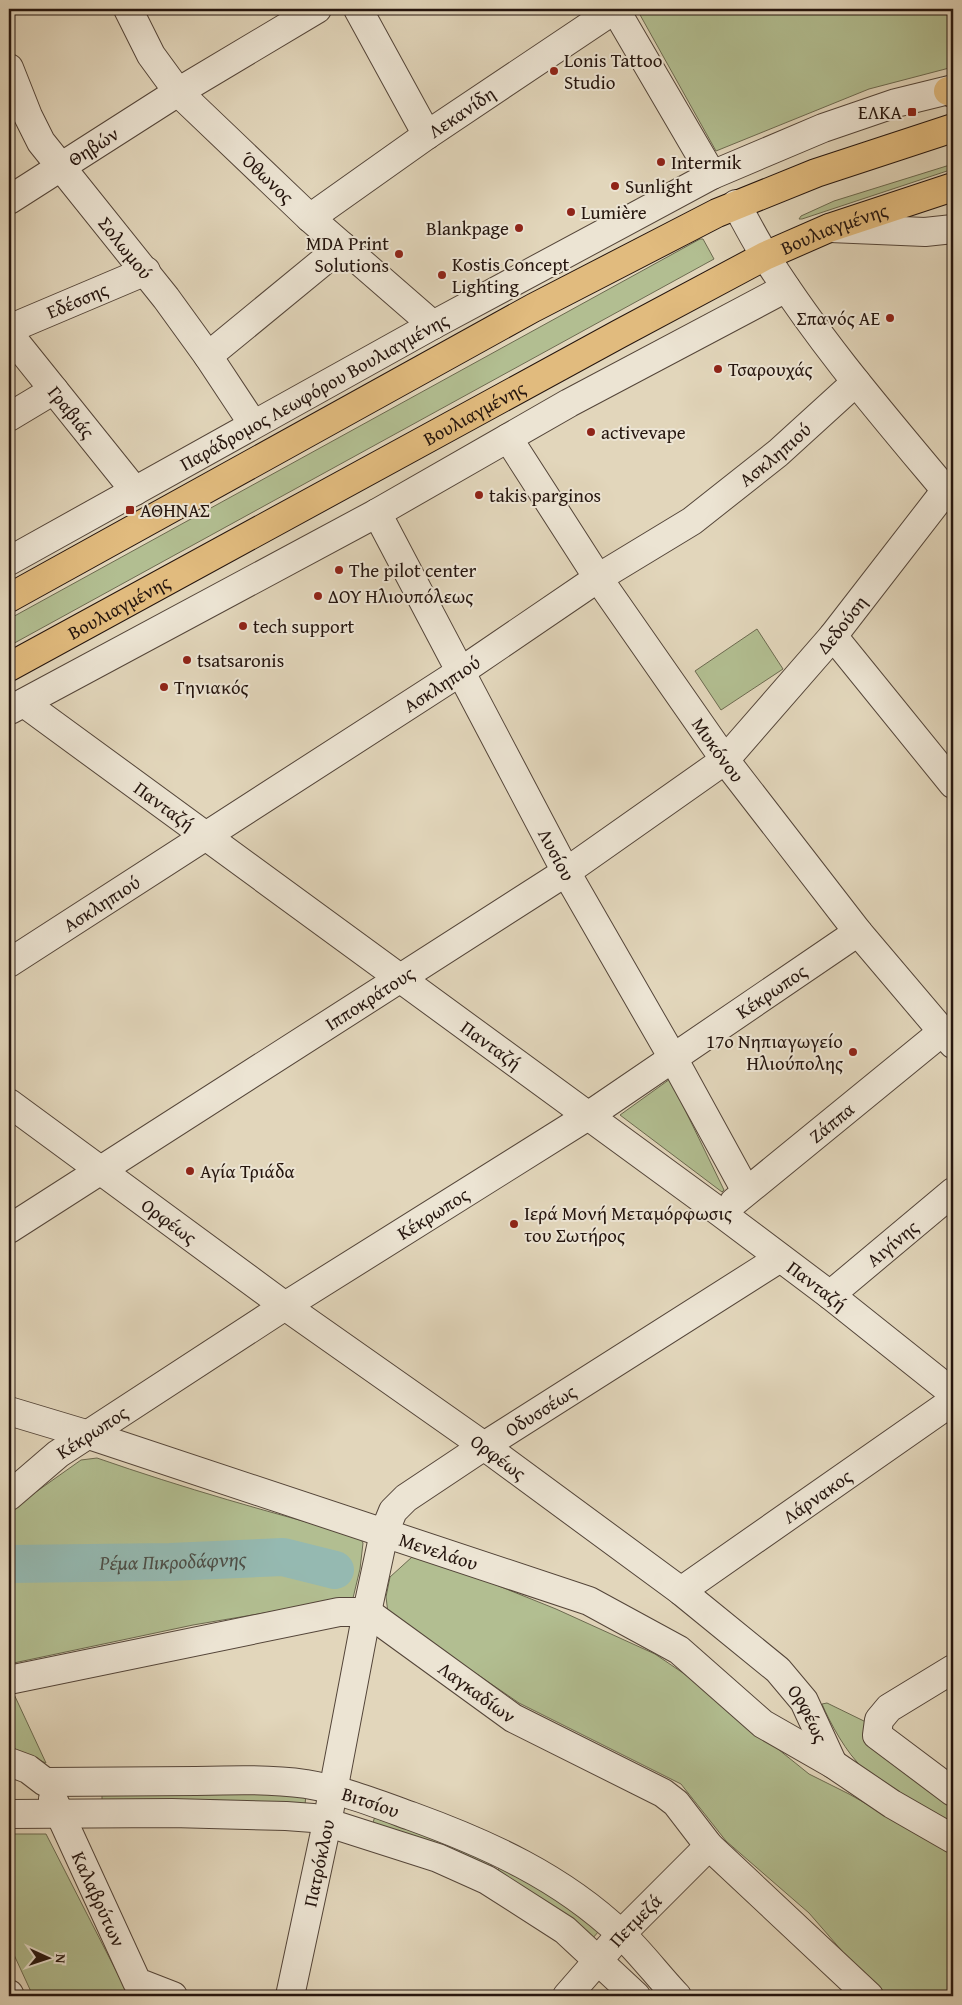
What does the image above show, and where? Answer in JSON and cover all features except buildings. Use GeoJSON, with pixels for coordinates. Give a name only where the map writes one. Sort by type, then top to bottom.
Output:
{"type":"FeatureCollection","features":[{"type":"Feature","properties":{"kind":"main road"},"geometry":{"type":"LineString","coordinates":[[9,598],[533,308],[736,204],[846,162],[953,128]]}},
{"type":"Feature","properties":{"kind":"main road","name":"Βουλιαγμένης"},"geometry":{"type":"LineString","coordinates":[[9,667],[610,338],[765,256],[829,228],[953,187]]}},
{"type":"Feature","properties":{"kind":"street","name":"Όθωνος"},"geometry":{"type":"LineString","coordinates":[[128,9],[151,55],[178,92],[310,218],[433,325]]}},
{"type":"Feature","properties":{"kind":"street","name":"Θηβών"},"geometry":{"type":"LineString","coordinates":[[9,200],[178,92],[317,9]]}},
{"type":"Feature","properties":{"kind":"street"},"geometry":{"type":"LineString","coordinates":[[358,9],[427,135]]}},
{"type":"Feature","properties":{"kind":"street"},"geometry":{"type":"LineString","coordinates":[[615,9],[712,175]]}},
{"type":"Feature","properties":{"kind":"street","name":"Λεκανίδη"},"geometry":{"type":"LineString","coordinates":[[310,218],[427,135],[615,9]]}},
{"type":"Feature","properties":{"kind":"street","name":"Σολωμού"},"geometry":{"type":"LineString","coordinates":[[9,68],[32,125],[41,142],[60,168],[146,271],[208,356],[254,424]]}},
{"type":"Feature","properties":{"kind":"street","name":"Παράδρομος Λεωφόρου Βουλιαγμένης"},"geometry":{"type":"LineString","coordinates":[[9,561],[433,325],[712,175],[823,128],[896,103],[951,91]]}},
{"type":"Feature","properties":{"kind":"street"},"geometry":{"type":"LineString","coordinates":[[736,204],[765,256],[786,288],[856,382],[951,491]]}},
{"type":"Feature","properties":{"kind":"street"},"geometry":{"type":"LineString","coordinates":[[829,228],[925,232],[953,229]]}},
{"type":"Feature","properties":{"kind":"street"},"geometry":{"type":"LineString","coordinates":[[208,356],[342,246]]}},
{"type":"Feature","properties":{"kind":"street","name":"Εδέσσης"},"geometry":{"type":"LineString","coordinates":[[9,329],[146,271]]}},
{"type":"Feature","properties":{"kind":"street"},"geometry":{"type":"LineString","coordinates":[[16,707],[376,513],[569,403],[786,288]]}},
{"type":"Feature","properties":{"kind":"street","name":"Γραβιάς"},"geometry":{"type":"LineString","coordinates":[[9,334],[135,491]]}},
{"type":"Feature","properties":{"kind":"street","name":"Ασκληπιού"},"geometry":{"type":"LineString","coordinates":[[9,963],[460,672],[598,578],[692,521],[778,453],[856,382]]}},
{"type":"Feature","properties":{"kind":"street"},"geometry":{"type":"LineString","coordinates":[[9,417],[54,390]]}},
{"type":"Feature","properties":{"kind":"street","name":"Μυκόνου"},"geometry":{"type":"LineString","coordinates":[[508,438],[598,578],[725,760],[858,932],[948,1038]]}},
{"type":"Feature","properties":{"kind":"street","name":"Δεδούση"},"geometry":{"type":"LineString","coordinates":[[725,760],[833,636],[951,491]]}},
{"type":"Feature","properties":{"kind":"street","name":"Λυσίου"},"geometry":{"type":"LineString","coordinates":[[376,513],[566,872],[673,1058],[746,1191]]}},
{"type":"Feature","properties":{"kind":"street"},"geometry":{"type":"LineString","coordinates":[[833,636],[953,784]]}},
{"type":"Feature","properties":{"kind":"street","name":"Πανταζή"},"geometry":{"type":"LineString","coordinates":[[16,707],[204,836],[402,977],[830,1295],[953,1393]]}},
{"type":"Feature","properties":{"kind":"street","name":"Ιπποκράτους"},"geometry":{"type":"LineString","coordinates":[[9,1229],[566,872],[725,760]]}},
{"type":"Feature","properties":{"kind":"street","name":"Κέκρωπος"},"geometry":{"type":"LineString","coordinates":[[9,1496],[58,1454],[285,1306],[588,1116],[858,932]]}},
{"type":"Feature","properties":{"kind":"street","name":"Ζάππα"},"geometry":{"type":"LineString","coordinates":[[721,1213],[746,1191],[948,1038]]}},
{"type":"Feature","properties":{"kind":"street","name":"Ορφέως"},"geometry":{"type":"LineString","coordinates":[[9,1104],[285,1306],[484,1446],[681,1591],[778,1670],[804,1702],[833,1764],[892,1804],[953,1839]]}},
{"type":"Feature","properties":{"kind":"street","name":"Αιγίνης"},"geometry":{"type":"LineString","coordinates":[[830,1295],[953,1192]]}},
{"type":"Feature","properties":{"kind":"street","name":"Οδυσσέως"},"geometry":{"type":"LineString","coordinates":[[367,1612],[384,1533],[393,1511],[406,1498],[484,1446],[780,1258]]}},
{"type":"Feature","properties":{"kind":"street","name":"Λάρνακος"},"geometry":{"type":"LineString","coordinates":[[681,1591],[953,1402]]}},
{"type":"Feature","properties":{"kind":"street","name":"Μενελάου"},"geometry":{"type":"LineString","coordinates":[[9,1411],[89,1435],[589,1601],[679,1650],[763,1724],[833,1764]]}},
{"type":"Feature","properties":{"kind":"street"},"geometry":{"type":"LineString","coordinates":[[9,1680],[339,1612],[367,1612]]}},
{"type":"Feature","properties":{"kind":"street","name":"Πατρόκλου"},"geometry":{"type":"LineString","coordinates":[[290,1996],[327,1822],[367,1612]]}},
{"type":"Feature","properties":{"kind":"street","name":"Λαγκαδίων"},"geometry":{"type":"LineString","coordinates":[[367,1612],[513,1718],[663,1793],[676,1804],[710,1846],[869,1996]]}},
{"type":"Feature","properties":{"kind":"street"},"geometry":{"type":"LineString","coordinates":[[953,1669],[889,1708],[879,1720],[877,1735],[953,1792]]}},
{"type":"Feature","properties":{"kind":"street"},"geometry":{"type":"LineString","coordinates":[[9,1762],[28,1769],[45,1782]]}},
{"type":"Feature","properties":{"kind":"street","name":"Βιτσίου"},"geometry":{"type":"LineString","coordinates":[[45,1782],[239,1780],[307,1784],[333,1790],[464,1835],[508,1855],[541,1874],[587,1906],[621,1934],[677,1996]]}},
{"type":"Feature","properties":{"kind":"street","name":"Καλαβρύτων"},"geometry":{"type":"LineString","coordinates":[[45,1782],[137,1982],[173,1996]]}},
{"type":"Feature","properties":{"kind":"street","name":"Βιτσίου"},"geometry":{"type":"LineString","coordinates":[[9,1814],[172,1813],[286,1816],[313,1818],[327,1822],[438,1858],[487,1880],[565,1930],[636,1996]]}},
{"type":"Feature","properties":{"kind":"street","name":"Πετμεζά"},"geometry":{"type":"LineString","coordinates":[[566,1996],[621,1934],[710,1846]]}},
{"type":"Feature","properties":{"kind":"green space"},"geometry":{"type":"Polygon","coordinates":[[[648,9],[953,9],[953,67],[869,89],[716,151],[639,13],[648,9]]]}},
{"type":"Feature","properties":{"kind":"green space"},"geometry":{"type":"Polygon","coordinates":[[[953,164],[953,169],[799,219],[801,216],[834,201],[953,164]]]}},
{"type":"Feature","properties":{"kind":"green space"},"geometry":{"type":"Polygon","coordinates":[[[703,239],[714,259],[9,646],[9,619],[703,239]]]}},
{"type":"Feature","properties":{"kind":"green space"},"geometry":{"type":"Polygon","coordinates":[[[757,629],[783,669],[721,710],[695,671],[757,629]]]}},
{"type":"Feature","properties":{"kind":"green space"},"geometry":{"type":"Polygon","coordinates":[[[670,1079],[724,1190],[722,1192],[620,1115],[670,1079]]]}},
{"type":"Feature","properties":{"kind":"green space"},"geometry":{"type":"Polygon","coordinates":[[[97,1458],[227,1500],[359,1536],[363,1543],[360,1569],[353,1598],[193,1625],[9,1664],[9,1511],[81,1460],[97,1458]]]}},
{"type":"Feature","properties":{"kind":"green space"},"geometry":{"type":"Polygon","coordinates":[[[412,1557],[454,1568],[556,1609],[655,1654],[686,1675],[809,1774],[849,1794],[953,1853],[953,1996],[887,1996],[849,1959],[809,1913],[726,1841],[681,1784],[519,1703],[388,1613],[386,1597],[390,1577],[412,1557]]]}},
{"type":"Feature","properties":{"kind":"green space"},"geometry":{"type":"Polygon","coordinates":[[[12,1690],[46,1763],[9,1748],[9,1691],[12,1690]]]}},
{"type":"Feature","properties":{"kind":"green space"},"geometry":{"type":"Polygon","coordinates":[[[827,1703],[868,1723],[953,1802],[953,1826],[895,1792],[863,1768],[845,1747],[834,1729],[822,1704],[827,1703]]]}},
{"type":"Feature","properties":{"kind":"green space"},"geometry":{"type":"Polygon","coordinates":[[[244,1789],[306,1794],[305,1805],[213,1800],[102,1802],[102,1793],[244,1789]]]}},
{"type":"Feature","properties":{"kind":"green space"},"geometry":{"type":"Polygon","coordinates":[[[375,1816],[494,1860],[490,1869],[372,1826],[375,1816]]]}},
{"type":"Feature","properties":{"kind":"green space"},"geometry":{"type":"Polygon","coordinates":[[[9,1834],[46,1834],[129,1996],[33,1996],[9,1944],[9,1834]]]}},
{"type":"Feature","properties":{"kind":"green space"},"geometry":{"type":"Polygon","coordinates":[[[501,1864],[555,1896],[599,1931],[592,1939],[496,1874],[501,1864]]]}},
{"type":"Feature","properties":{"kind":"waterway","name":"Ρέμα Πικροδάφνης"},"geometry":{"type":"LineString","coordinates":[[9,1564],[170,1562],[283,1557],[335,1570]]}},
{"type":"Feature","properties":{"kind":"place","name":"Lonis Tattoo Studio"},"geometry":{"type":"Point","coordinates":[554,71]}},
{"type":"Feature","properties":{"kind":"place","name":"ΕΛΚΑ"},"geometry":{"type":"Point","coordinates":[912,112]}},
{"type":"Feature","properties":{"kind":"place","name":"Intermik"},"geometry":{"type":"Point","coordinates":[661,162]}},
{"type":"Feature","properties":{"kind":"place","name":"Sunlight"},"geometry":{"type":"Point","coordinates":[615,186]}},
{"type":"Feature","properties":{"kind":"place","name":"Lumière"},"geometry":{"type":"Point","coordinates":[571,212]}},
{"type":"Feature","properties":{"kind":"place","name":"Blankpage"},"geometry":{"type":"Point","coordinates":[519,228]}},
{"type":"Feature","properties":{"kind":"place","name":"MDA Print Solutions"},"geometry":{"type":"Point","coordinates":[399,254]}},
{"type":"Feature","properties":{"kind":"place","name":"Kostis Concept Lighting"},"geometry":{"type":"Point","coordinates":[442,275]}},
{"type":"Feature","properties":{"kind":"place","name":"Σπανός ΑΕ"},"geometry":{"type":"Point","coordinates":[890,318]}},
{"type":"Feature","properties":{"kind":"place","name":"Τσαρουχάς"},"geometry":{"type":"Point","coordinates":[718,369]}},
{"type":"Feature","properties":{"kind":"place","name":"activevape"},"geometry":{"type":"Point","coordinates":[591,432]}},
{"type":"Feature","properties":{"kind":"place","name":"takis parginos"},"geometry":{"type":"Point","coordinates":[479,495]}},
{"type":"Feature","properties":{"kind":"place","name":"ΑΘΗΝΑΣ"},"geometry":{"type":"Point","coordinates":[130,510]}},
{"type":"Feature","properties":{"kind":"place","name":"The pilot center"},"geometry":{"type":"Point","coordinates":[339,570]}},
{"type":"Feature","properties":{"kind":"place","name":"ΔΟΥ Ηλιουπόλεως"},"geometry":{"type":"Point","coordinates":[318,596]}},
{"type":"Feature","properties":{"kind":"place","name":"tech support"},"geometry":{"type":"Point","coordinates":[243,626]}},
{"type":"Feature","properties":{"kind":"place","name":"tsatsaronis"},"geometry":{"type":"Point","coordinates":[187,660]}},
{"type":"Feature","properties":{"kind":"place","name":"Τηνιακός"},"geometry":{"type":"Point","coordinates":[164,687]}},
{"type":"Feature","properties":{"kind":"place","name":"17ο Νηπιαγωγείο Ηλιούπολης"},"geometry":{"type":"Point","coordinates":[853,1052]}},
{"type":"Feature","properties":{"kind":"place","name":"Αγία Τριάδα"},"geometry":{"type":"Point","coordinates":[190,1171]}},
{"type":"Feature","properties":{"kind":"place","name":"Ιερά Μονή Μεταμόρφωσις του Σωτήρος"},"geometry":{"type":"Point","coordinates":[514,1224]}}]}
